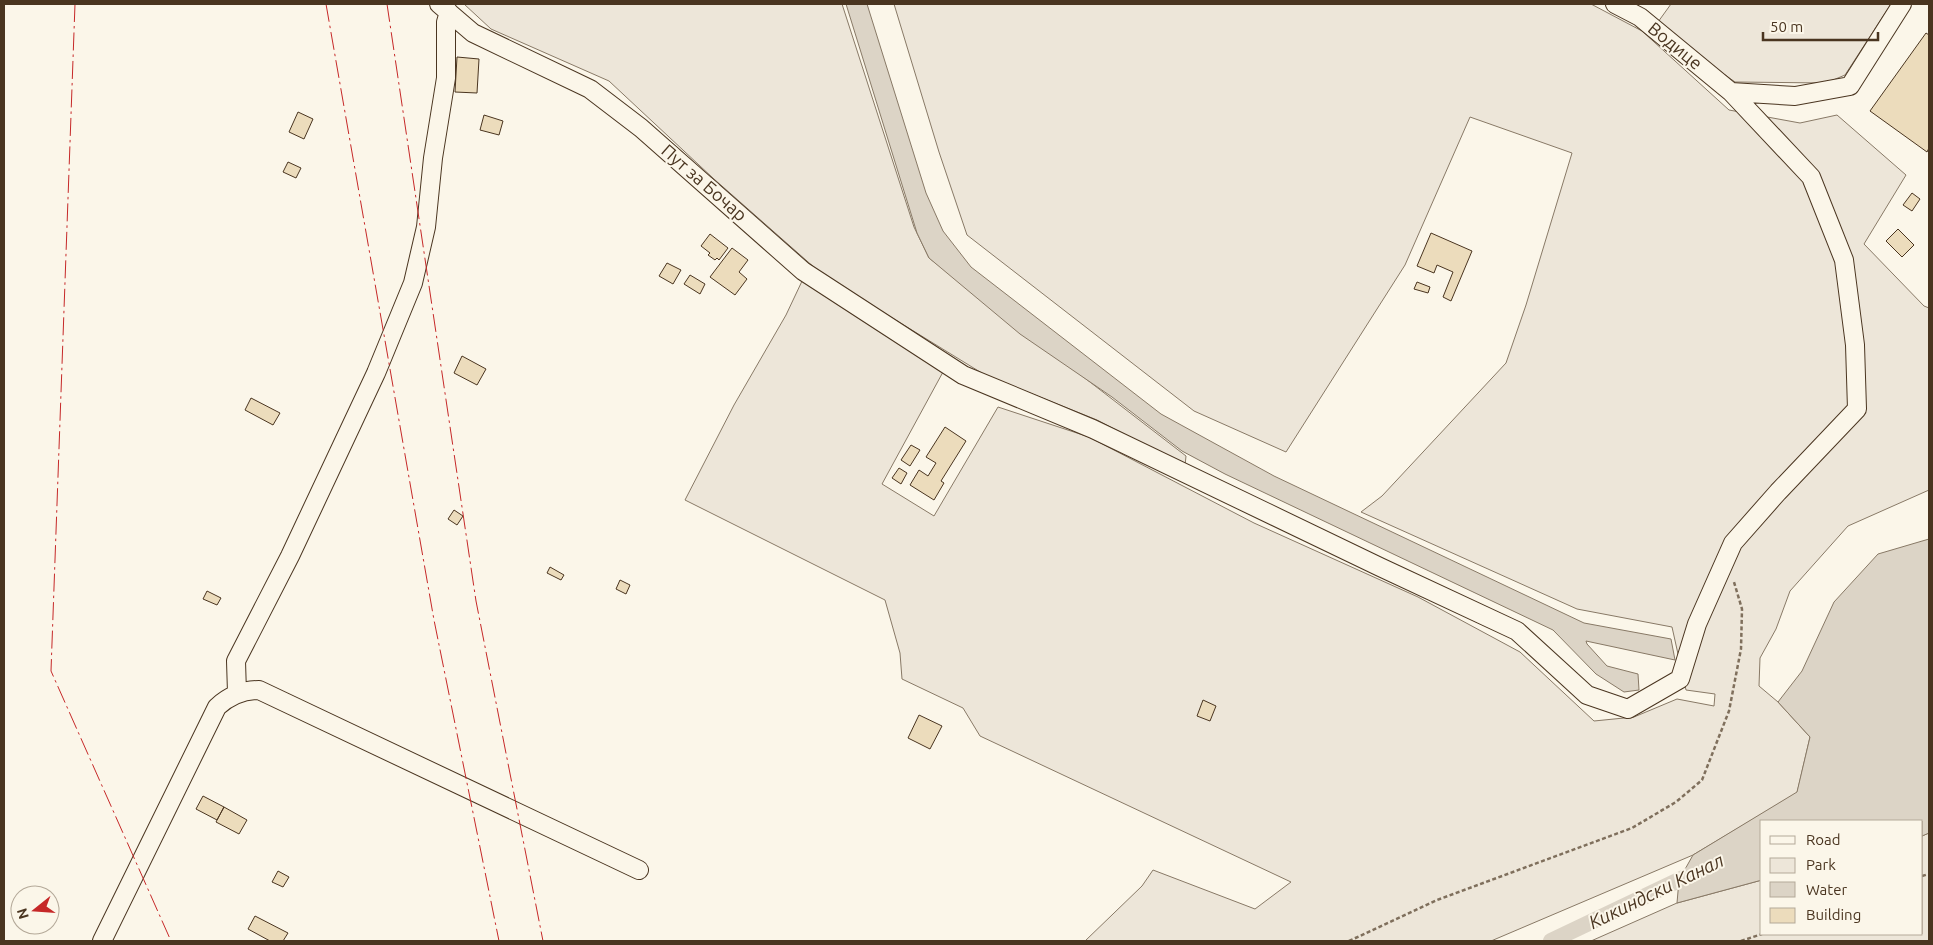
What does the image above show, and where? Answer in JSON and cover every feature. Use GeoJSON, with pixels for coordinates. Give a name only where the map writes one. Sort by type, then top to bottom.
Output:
{"type":"FeatureCollection","features":[{"type":"Feature","properties":{"kind":"street","name":"Водице"},"geometry":{"type":"LineString","coordinates":[[1615,4],[1640,17],[1731,92],[1811,177],[1844,260],[1855,344],[1857,410],[1778,492],[1733,543],[1723,564]]}},
{"type":"Feature","properties":{"kind":"street"},"geometry":{"type":"LineString","coordinates":[[1731,92],[1795,96],[1850,86],[1902,4]]}},
{"type":"Feature","properties":{"kind":"street"},"geometry":{"type":"LineString","coordinates":[[237,693],[236,661],[290,556],[376,373],[413,283],[426,227],[433,158],[446,78],[446,22],[444,8]]}},
{"type":"Feature","properties":{"kind":"street","name":"Пут за Бочар"},"geometry":{"type":"LineString","coordinates":[[444,8],[473,33],[590,90],[640,128],[803,271],[963,375],[1092,428],[1380,568],[1517,631],[1587,695],[1628,709],[1680,679],[1697,624],[1723,564]]}},
{"type":"Feature","properties":{"kind":"street"},"geometry":{"type":"LineString","coordinates":[[102,941],[217,707],[237,693],[259,690],[639,870]]}},
{"type":"Feature","properties":{"kind":"path"},"geometry":{"type":"LineString","coordinates":[[1349,941],[1437,900],[1632,828],[1676,802],[1702,780],[1729,711],[1741,648],[1742,609],[1733,580],[1723,564]]}},
{"type":"Feature","properties":{"kind":"path"},"geometry":{"type":"LineString","coordinates":[[1741,941],[1760,935]]}},
{"type":"Feature","properties":{"kind":"green space"},"geometry":{"type":"Polygon","coordinates":[[[464,4],[842,4],[914,227],[929,258],[1186,456],[1185,466],[1097,420],[985,375],[824,276],[714,179],[609,81],[491,29],[464,4]]]}},
{"type":"Feature","properties":{"kind":"green space"},"geometry":{"type":"Polygon","coordinates":[[[894,4],[1591,4],[1642,31],[1729,110],[1800,123],[1837,115],[1906,175],[1864,244],[1924,306],[1929,308],[1929,490],[1848,526],[1790,591],[1776,629],[1760,658],[1759,686],[1778,702],[1810,737],[1797,793],[1693,855],[1491,941],[1085,941],[1142,886],[1153,870],[1255,909],[1291,882],[980,736],[963,708],[902,679],[900,653],[885,600],[685,500],[734,405],[786,315],[803,279],[943,372],[882,484],[934,516],[998,407],[1089,437],[1254,523],[1418,597],[1520,652],[1594,721],[1634,717],[1677,699],[1714,706],[1715,694],[1686,690],[1672,627],[1577,609],[1361,512],[1382,496],[1506,363],[1526,305],[1572,153],[1470,117],[1405,265],[1286,452],[1194,411],[967,235],[939,152],[894,4]]]}},
{"type":"Feature","properties":{"kind":"green space"},"geometry":{"type":"Polygon","coordinates":[[[1671,4],[1891,4],[1845,75],[1826,83],[1735,82],[1683,45],[1658,22],[1671,4]]]}},
{"type":"Feature","properties":{"kind":"green space"},"geometry":{"type":"Polygon","coordinates":[[[1929,833],[1929,941],[1591,941],[1677,903],[1760,881],[1760,935],[1923,935],[1923,836],[1929,833]]]}},
{"type":"Feature","properties":{"kind":"water"},"geometry":{"type":"Polygon","coordinates":[[[846,4],[867,4],[926,193],[943,231],[971,267],[1161,414],[1274,476],[1584,623],[1671,639],[1675,660],[1586,641],[1607,666],[1638,674],[1639,690],[1624,692],[1596,674],[1553,630],[1225,474],[1182,451],[1112,397],[1020,334],[929,258],[917,233],[846,4]]]}},
{"type":"Feature","properties":{"kind":"water"},"geometry":{"type":"Polygon","coordinates":[[[1929,539],[1929,833],[1923,836],[1923,820],[1760,820],[1760,881],[1677,903],[1679,880],[1693,855],[1797,792],[1810,737],[1778,702],[1802,671],[1834,602],[1878,554],[1929,539]]]}},
{"type":"Feature","properties":{"kind":"building"},"geometry":{"type":"Polygon","coordinates":[[[1926,33],[1929,35],[1929,148],[1927,152],[1870,111],[1926,33]]]}},
{"type":"Feature","properties":{"kind":"building"},"geometry":{"type":"Polygon","coordinates":[[[457,57],[479,59],[477,93],[455,92],[457,57]]]}},
{"type":"Feature","properties":{"kind":"building"},"geometry":{"type":"Polygon","coordinates":[[[298,112],[313,119],[304,139],[289,132],[298,112]]]}},
{"type":"Feature","properties":{"kind":"building"},"geometry":{"type":"Polygon","coordinates":[[[484,115],[503,121],[499,135],[480,130],[484,115]]]}},
{"type":"Feature","properties":{"kind":"building"},"geometry":{"type":"Polygon","coordinates":[[[288,162],[301,168],[296,178],[283,172],[288,162]]]}},
{"type":"Feature","properties":{"kind":"building"},"geometry":{"type":"Polygon","coordinates":[[[1912,193],[1920,199],[1912,211],[1903,205],[1912,193]]]}},
{"type":"Feature","properties":{"kind":"building"},"geometry":{"type":"Polygon","coordinates":[[[1898,229],[1914,245],[1902,257],[1886,241],[1898,229]]]}},
{"type":"Feature","properties":{"kind":"building"},"geometry":{"type":"Polygon","coordinates":[[[1431,233],[1472,251],[1451,301],[1443,297],[1453,272],[1437,265],[1434,273],[1417,266],[1431,233]]]}},
{"type":"Feature","properties":{"kind":"building"},"geometry":{"type":"Polygon","coordinates":[[[710,234],[728,248],[719,260],[717,258],[715,260],[708,255],[710,253],[701,246],[710,234]]]}},
{"type":"Feature","properties":{"kind":"building"},"geometry":{"type":"Polygon","coordinates":[[[732,248],[748,260],[739,272],[747,279],[735,295],[710,277],[732,248]]]}},
{"type":"Feature","properties":{"kind":"building"},"geometry":{"type":"Polygon","coordinates":[[[667,263],[681,270],[673,284],[659,276],[667,263]]]}},
{"type":"Feature","properties":{"kind":"building"},"geometry":{"type":"Polygon","coordinates":[[[690,275],[705,284],[700,294],[684,284],[690,275]]]}},
{"type":"Feature","properties":{"kind":"building"},"geometry":{"type":"Polygon","coordinates":[[[1417,282],[1430,287],[1428,293],[1414,289],[1417,282]]]}},
{"type":"Feature","properties":{"kind":"building"},"geometry":{"type":"Polygon","coordinates":[[[462,356],[486,369],[477,385],[454,373],[462,356]]]}},
{"type":"Feature","properties":{"kind":"building"},"geometry":{"type":"Polygon","coordinates":[[[251,398],[280,413],[273,425],[245,410],[251,398]]]}},
{"type":"Feature","properties":{"kind":"building"},"geometry":{"type":"Polygon","coordinates":[[[945,427],[966,441],[941,481],[944,483],[934,500],[910,485],[919,470],[928,476],[936,463],[926,457],[945,427]]]}},
{"type":"Feature","properties":{"kind":"building"},"geometry":{"type":"Polygon","coordinates":[[[911,445],[920,450],[910,466],[901,460],[911,445]]]}},
{"type":"Feature","properties":{"kind":"building"},"geometry":{"type":"Polygon","coordinates":[[[899,468],[907,473],[901,484],[892,478],[899,468]]]}},
{"type":"Feature","properties":{"kind":"building"},"geometry":{"type":"Polygon","coordinates":[[[454,510],[463,516],[457,525],[448,519],[454,510]]]}},
{"type":"Feature","properties":{"kind":"building"},"geometry":{"type":"Polygon","coordinates":[[[550,567],[564,575],[561,580],[547,573],[550,567]]]}},
{"type":"Feature","properties":{"kind":"building"},"geometry":{"type":"Polygon","coordinates":[[[620,580],[630,585],[626,594],[616,589],[620,580]]]}},
{"type":"Feature","properties":{"kind":"building"},"geometry":{"type":"Polygon","coordinates":[[[207,591],[221,598],[217,605],[203,599],[207,591]]]}},
{"type":"Feature","properties":{"kind":"building"},"geometry":{"type":"Polygon","coordinates":[[[1203,700],[1216,706],[1210,721],[1197,716],[1203,700]]]}},
{"type":"Feature","properties":{"kind":"building"},"geometry":{"type":"Polygon","coordinates":[[[919,715],[942,726],[930,749],[908,738],[919,715]]]}},
{"type":"Feature","properties":{"kind":"building"},"geometry":{"type":"Polygon","coordinates":[[[203,796],[224,807],[217,820],[196,809],[203,796]]]}},
{"type":"Feature","properties":{"kind":"building"},"geometry":{"type":"Polygon","coordinates":[[[224,807],[247,820],[239,834],[216,822],[224,807]]]}},
{"type":"Feature","properties":{"kind":"building"},"geometry":{"type":"Polygon","coordinates":[[[278,871],[289,877],[283,887],[272,882],[278,871]]]}},
{"type":"Feature","properties":{"kind":"building"},"geometry":{"type":"Polygon","coordinates":[[[255,916],[288,933],[283,941],[270,941],[248,929],[255,916]]]}},
{"type":"Feature","properties":{"kind":"waterway","name":"Кикиндски Канал"},"geometry":{"type":"LineString","coordinates":[[1551,941],[1698,871]]}},
{"type":"Feature","properties":{"kind":"power"},"geometry":{"type":"LineString","coordinates":[[75,4],[51,671],[171,941]]}},
{"type":"Feature","properties":{"kind":"power"},"geometry":{"type":"LineString","coordinates":[[326,4],[434,620],[499,941]]}},
{"type":"Feature","properties":{"kind":"power"},"geometry":{"type":"LineString","coordinates":[[387,4],[476,601],[543,941]]}}]}
